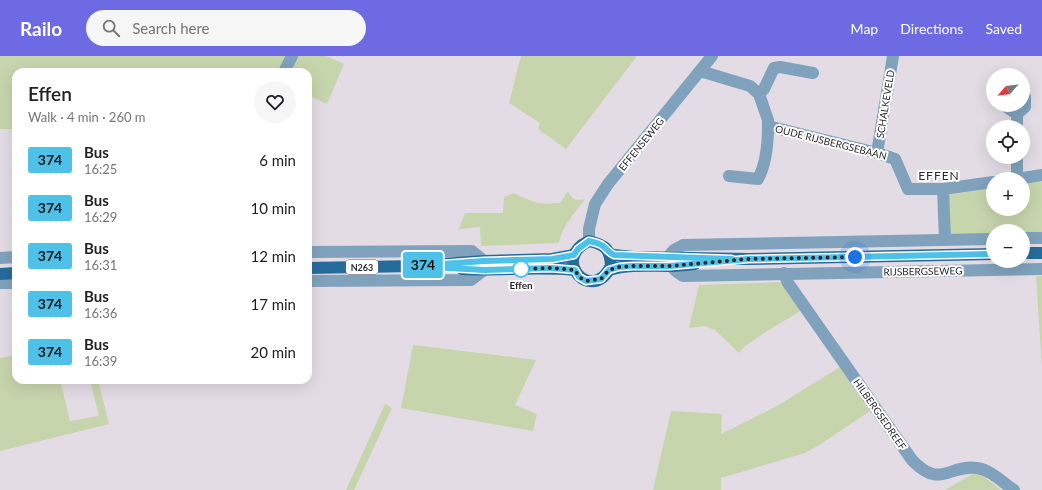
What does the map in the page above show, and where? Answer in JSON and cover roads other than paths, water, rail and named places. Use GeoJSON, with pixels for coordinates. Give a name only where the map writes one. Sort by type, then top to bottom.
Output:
{"type":"FeatureCollection","features":[{"type":"Feature","properties":{"kind":"main road"},"geometry":{"type":"LineString","coordinates":[[589,241],[599,243],[604,246],[609,253],[611,266],[601,279],[586,281],[579,277],[573,263],[574,255],[578,249],[589,241]]}},
{"type":"Feature","properties":{"kind":"main road","name":"RIJSBERGSEWEG"},"geometry":{"type":"LineString","coordinates":[[609,253],[614,255],[670,261]]}},
{"type":"Feature","properties":{"kind":"main road"},"geometry":{"type":"LineString","coordinates":[[1030,253],[1042,253]]}},
{"type":"Feature","properties":{"kind":"main road","name":"RIJSBERGSEWEG"},"geometry":{"type":"LineString","coordinates":[[609,270],[619,267],[670,261],[986,254]]}},
{"type":"Feature","properties":{"kind":"main road","name":"N263"},"geometry":{"type":"LineString","coordinates":[[484,265],[552,259],[574,255]]}},
{"type":"Feature","properties":{"kind":"main road","name":"N263"},"geometry":{"type":"LineString","coordinates":[[312,268],[484,265],[575,270]]}},
{"type":"Feature","properties":{"kind":"main road"},"geometry":{"type":"LineString","coordinates":[[0,274],[12,273]]}},
{"type":"Feature","properties":{"kind":"street"},"geometry":{"type":"LineString","coordinates":[[286,68],[292,56]]}},
{"type":"Feature","properties":{"kind":"street","name":"SCHALKEVELD"},"geometry":{"type":"LineString","coordinates":[[877,153],[893,56]]}},
{"type":"Feature","properties":{"kind":"street"},"geometry":{"type":"LineString","coordinates":[[705,61],[750,86],[759,94],[764,89],[774,68],[780,67],[813,73]]}},
{"type":"Feature","properties":{"kind":"street","name":"EFFENSEWEG"},"geometry":{"type":"LineString","coordinates":[[589,241],[589,229],[595,204],[608,184],[705,61]]}},
{"type":"Feature","properties":{"kind":"street","name":"OUDE RIJSBERGSEBAAN"},"geometry":{"type":"LineString","coordinates":[[729,176],[758,179],[762,171],[768,136],[768,120],[759,94]]}},
{"type":"Feature","properties":{"kind":"street"},"geometry":{"type":"LineString","coordinates":[[1017,120],[1017,114],[1019,112]]}},
{"type":"Feature","properties":{"kind":"street","name":"OUDE RIJSBERGSEBAAN"},"geometry":{"type":"LineString","coordinates":[[768,126],[877,153],[895,159],[908,189],[943,189],[986,183]]}},
{"type":"Feature","properties":{"kind":"street"},"geometry":{"type":"LineString","coordinates":[[1030,177],[1042,175]]}},
{"type":"Feature","properties":{"kind":"street"},"geometry":{"type":"LineString","coordinates":[[943,189],[945,239]]}},
{"type":"Feature","properties":{"kind":"street"},"geometry":{"type":"LineString","coordinates":[[1030,238],[1042,238]]}},
{"type":"Feature","properties":{"kind":"street"},"geometry":{"type":"LineString","coordinates":[[670,261],[674,250],[683,245],[986,239]]}},
{"type":"Feature","properties":{"kind":"street"},"geometry":{"type":"LineString","coordinates":[[312,252],[472,251],[484,265],[471,280],[312,281]]}},
{"type":"Feature","properties":{"kind":"street"},"geometry":{"type":"LineString","coordinates":[[0,258],[12,257]]}},
{"type":"Feature","properties":{"kind":"street","name":"RIJSBERGSEWEG"},"geometry":{"type":"LineString","coordinates":[[670,261],[675,272],[683,276],[1042,269]]}},
{"type":"Feature","properties":{"kind":"street","name":"HILBERGSEDREEF"},"geometry":{"type":"LineString","coordinates":[[784,273],[792,289],[919,468],[927,474],[936,476],[967,468],[977,468],[988,472],[1014,490]]}},
{"type":"Feature","properties":{"kind":"street"},"geometry":{"type":"LineString","coordinates":[[0,283],[12,283]]}},
{"type":"Feature","properties":{"kind":"place","name":"Effen"},"geometry":{"type":"Point","coordinates":[521,269]}},
{"type":"Feature","properties":{"kind":"district","name":"EFFEN"},"geometry":{"type":"Point","coordinates":[939,175]}}]}
